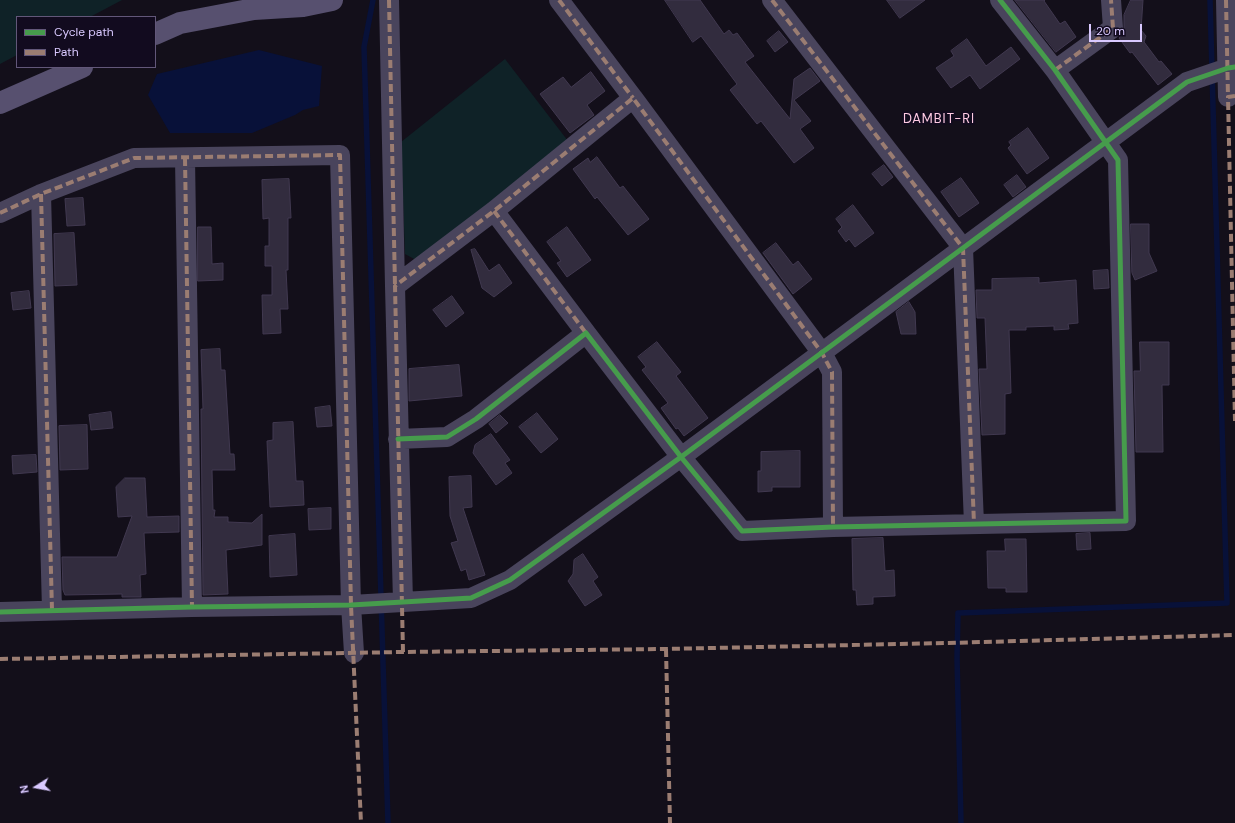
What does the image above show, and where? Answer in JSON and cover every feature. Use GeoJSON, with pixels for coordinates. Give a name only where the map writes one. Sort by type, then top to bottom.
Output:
{"type":"FeatureCollection","features":[{"type":"Feature","properties":{"kind":"street"},"geometry":{"type":"LineString","coordinates":[[156,34],[180,23],[254,9],[303,6],[332,0]]}},
{"type":"Feature","properties":{"kind":"street"},"geometry":{"type":"LineString","coordinates":[[388,0],[402,602]]}},
{"type":"Feature","properties":{"kind":"street"},"geometry":{"type":"LineString","coordinates":[[559,0],[822,353],[832,372],[833,527]]}},
{"type":"Feature","properties":{"kind":"street"},"geometry":{"type":"LineString","coordinates":[[772,0],[963,248],[974,524]]}},
{"type":"Feature","properties":{"kind":"street"},"geometry":{"type":"LineString","coordinates":[[494,211],[681,457],[742,531],[833,527],[1126,521],[1118,160],[1055,70],[1000,0]]}},
{"type":"Feature","properties":{"kind":"street"},"geometry":{"type":"LineString","coordinates":[[1055,70],[1113,28],[1112,0]]}},
{"type":"Feature","properties":{"kind":"street"},"geometry":{"type":"LineString","coordinates":[[1226,0],[1231,67],[1228,97]]}},
{"type":"Feature","properties":{"kind":"street"},"geometry":{"type":"LineString","coordinates":[[0,612],[351,605],[470,598],[510,580],[681,457],[1188,82],[1231,67]]}},
{"type":"Feature","properties":{"kind":"street"},"geometry":{"type":"LineString","coordinates":[[0,103],[80,68]]}},
{"type":"Feature","properties":{"kind":"street"},"geometry":{"type":"LineString","coordinates":[[395,286],[494,211],[633,98]]}},
{"type":"Feature","properties":{"kind":"street"},"geometry":{"type":"LineString","coordinates":[[0,213],[41,194],[134,158],[340,155],[351,605],[354,652]]}},
{"type":"Feature","properties":{"kind":"street"},"geometry":{"type":"LineString","coordinates":[[185,158],[192,607]]}},
{"type":"Feature","properties":{"kind":"street"},"geometry":{"type":"LineString","coordinates":[[41,194],[52,610]]}},
{"type":"Feature","properties":{"kind":"street"},"geometry":{"type":"LineString","coordinates":[[398,439],[447,437],[476,419],[586,333]]}},
{"type":"Feature","properties":{"kind":"green space"},"geometry":{"type":"Polygon","coordinates":[[[0,0],[122,0],[92,16],[16,16],[16,56],[0,64],[0,0]]]}},
{"type":"Feature","properties":{"kind":"green space"},"geometry":{"type":"Polygon","coordinates":[[[505,59],[568,141],[416,260],[405,254],[401,142],[505,59]]]}},
{"type":"Feature","properties":{"kind":"shaded area"},"geometry":{"type":"Polygon","coordinates":[[[259,50],[322,66],[319,106],[303,110],[295,115],[252,133],[170,133],[148,95],[157,74],[259,50]]]}},
{"type":"Feature","properties":{"kind":"building"},"geometry":{"type":"Polygon","coordinates":[[[665,0],[700,0],[724,34],[729,30],[733,35],[737,33],[754,56],[745,62],[790,119],[794,79],[810,68],[820,81],[794,100],[811,121],[800,129],[814,148],[794,163],[761,121],[757,124],[730,90],[737,84],[701,36],[693,42],[665,0]]]}},
{"type":"Feature","properties":{"kind":"building"},"geometry":{"type":"Polygon","coordinates":[[[887,0],[925,0],[900,18],[887,0]]]}},
{"type":"Feature","properties":{"kind":"building"},"geometry":{"type":"Polygon","coordinates":[[[1015,0],[1045,0],[1044,1],[1060,24],[1065,21],[1076,37],[1056,52],[1015,0]]]}},
{"type":"Feature","properties":{"kind":"building"},"geometry":{"type":"Polygon","coordinates":[[[1131,0],[1143,0],[1141,30],[1146,36],[1144,42],[1159,62],[1161,61],[1172,74],[1158,85],[1119,38],[1124,32],[1124,15],[1131,0]]]}},
{"type":"Feature","properties":{"kind":"building"},"geometry":{"type":"Polygon","coordinates":[[[779,31],[788,42],[775,52],[767,41],[779,31]]]}},
{"type":"Feature","properties":{"kind":"building"},"geometry":{"type":"Polygon","coordinates":[[[967,39],[986,66],[1011,47],[1020,59],[980,89],[970,75],[951,88],[936,68],[954,56],[951,51],[967,39]]]}},
{"type":"Feature","properties":{"kind":"building"},"geometry":{"type":"Polygon","coordinates":[[[591,72],[605,91],[587,105],[594,115],[570,133],[540,94],[563,77],[571,87],[591,72]]]}},
{"type":"Feature","properties":{"kind":"building"},"geometry":{"type":"Polygon","coordinates":[[[1028,128],[1049,158],[1027,174],[1008,148],[1011,145],[1009,142],[1028,128]]]}},
{"type":"Feature","properties":{"kind":"building"},"geometry":{"type":"Polygon","coordinates":[[[597,157],[620,188],[623,186],[649,219],[628,235],[597,197],[595,199],[573,169],[588,158],[590,162],[597,157]]]}},
{"type":"Feature","properties":{"kind":"building"},"geometry":{"type":"Polygon","coordinates":[[[884,165],[893,177],[882,186],[872,174],[884,165]]]}},
{"type":"Feature","properties":{"kind":"building"},"geometry":{"type":"Polygon","coordinates":[[[1017,175],[1026,187],[1013,197],[1004,185],[1017,175]]]}},
{"type":"Feature","properties":{"kind":"building"},"geometry":{"type":"Polygon","coordinates":[[[961,178],[979,203],[959,217],[941,192],[961,178]]]}},
{"type":"Feature","properties":{"kind":"building"},"geometry":{"type":"Polygon","coordinates":[[[289,179],[291,218],[288,218],[288,270],[286,270],[288,309],[280,309],[281,333],[263,334],[262,295],[272,295],[272,266],[265,266],[265,246],[269,246],[269,218],[263,219],[262,180],[289,179]]]}},
{"type":"Feature","properties":{"kind":"building"},"geometry":{"type":"Polygon","coordinates":[[[83,198],[85,225],[67,226],[65,199],[83,198]]]}},
{"type":"Feature","properties":{"kind":"building"},"geometry":{"type":"Polygon","coordinates":[[[853,205],[874,233],[855,247],[849,239],[846,242],[838,231],[842,227],[836,219],[853,205]]]}},
{"type":"Feature","properties":{"kind":"building"},"geometry":{"type":"Polygon","coordinates":[[[1131,224],[1149,224],[1149,253],[1157,271],[1135,280],[1132,273],[1131,224]]]}},
{"type":"Feature","properties":{"kind":"building"},"geometry":{"type":"Polygon","coordinates":[[[198,227],[211,227],[212,264],[223,263],[223,280],[198,281],[198,227]]]}},
{"type":"Feature","properties":{"kind":"building"},"geometry":{"type":"Polygon","coordinates":[[[567,227],[591,260],[567,277],[557,263],[561,261],[547,242],[567,227]]]}},
{"type":"Feature","properties":{"kind":"building"},"geometry":{"type":"Polygon","coordinates":[[[74,233],[77,285],[55,286],[54,234],[74,233]]]}},
{"type":"Feature","properties":{"kind":"building"},"geometry":{"type":"Polygon","coordinates":[[[776,243],[793,265],[798,261],[812,279],[793,294],[763,253],[776,243]]]}},
{"type":"Feature","properties":{"kind":"building"},"geometry":{"type":"Polygon","coordinates":[[[475,249],[489,271],[499,264],[512,283],[494,297],[482,288],[471,250],[475,249]]]}},
{"type":"Feature","properties":{"kind":"building"},"geometry":{"type":"Polygon","coordinates":[[[1108,270],[1109,288],[1094,289],[1093,271],[1108,270]]]}},
{"type":"Feature","properties":{"kind":"building"},"geometry":{"type":"Polygon","coordinates":[[[1039,278],[1039,283],[1076,280],[1078,323],[1068,324],[1069,329],[1054,330],[1054,326],[1026,327],[1026,330],[1009,330],[1011,393],[1005,394],[1005,434],[982,435],[979,369],[987,369],[985,318],[977,318],[976,290],[992,290],[992,279],[1039,278]]]}},
{"type":"Feature","properties":{"kind":"building"},"geometry":{"type":"Polygon","coordinates":[[[29,291],[31,308],[13,310],[11,293],[29,291]]]}},
{"type":"Feature","properties":{"kind":"building"},"geometry":{"type":"Polygon","coordinates":[[[452,296],[464,313],[446,327],[433,310],[452,296]]]}},
{"type":"Feature","properties":{"kind":"building"},"geometry":{"type":"Polygon","coordinates":[[[909,302],[915,312],[916,334],[901,334],[896,312],[909,302]]]}},
{"type":"Feature","properties":{"kind":"building"},"geometry":{"type":"Polygon","coordinates":[[[657,342],[681,372],[676,376],[708,418],[684,436],[678,428],[676,429],[661,408],[668,403],[642,370],[646,367],[638,357],[657,342]]]}},
{"type":"Feature","properties":{"kind":"building"},"geometry":{"type":"Polygon","coordinates":[[[1140,342],[1169,342],[1169,385],[1162,385],[1163,452],[1136,452],[1134,371],[1140,371],[1140,342]]]}},
{"type":"Feature","properties":{"kind":"building"},"geometry":{"type":"Polygon","coordinates":[[[220,349],[221,370],[225,370],[230,454],[234,454],[235,470],[212,470],[213,510],[215,510],[214,517],[228,517],[228,522],[252,523],[262,514],[262,545],[226,550],[228,594],[203,595],[201,409],[203,409],[201,350],[220,349]]]}},
{"type":"Feature","properties":{"kind":"building"},"geometry":{"type":"Polygon","coordinates":[[[459,365],[462,396],[409,401],[409,369],[459,365]]]}},
{"type":"Feature","properties":{"kind":"building"},"geometry":{"type":"Polygon","coordinates":[[[330,406],[332,426],[317,427],[315,408],[330,406]]]}},
{"type":"Feature","properties":{"kind":"building"},"geometry":{"type":"Polygon","coordinates":[[[111,412],[113,428],[91,430],[89,415],[111,412]]]}},
{"type":"Feature","properties":{"kind":"building"},"geometry":{"type":"Polygon","coordinates":[[[537,413],[558,439],[541,453],[519,427],[537,413]]]}},
{"type":"Feature","properties":{"kind":"building"},"geometry":{"type":"Polygon","coordinates":[[[500,415],[508,423],[496,433],[489,424],[500,415]]]}},
{"type":"Feature","properties":{"kind":"building"},"geometry":{"type":"Polygon","coordinates":[[[293,422],[296,481],[303,481],[304,505],[270,507],[267,441],[273,440],[273,423],[293,422]]]}},
{"type":"Feature","properties":{"kind":"building"},"geometry":{"type":"Polygon","coordinates":[[[87,425],[88,469],[60,470],[59,426],[87,425]]]}},
{"type":"Feature","properties":{"kind":"building"},"geometry":{"type":"Polygon","coordinates":[[[491,434],[510,460],[505,463],[512,473],[496,485],[473,453],[475,445],[491,434]]]}},
{"type":"Feature","properties":{"kind":"building"},"geometry":{"type":"Polygon","coordinates":[[[800,451],[800,487],[772,487],[772,491],[758,492],[758,471],[761,471],[761,452],[800,451]]]}},
{"type":"Feature","properties":{"kind":"building"},"geometry":{"type":"Polygon","coordinates":[[[36,455],[37,472],[13,474],[12,456],[36,455]]]}},
{"type":"Feature","properties":{"kind":"building"},"geometry":{"type":"Polygon","coordinates":[[[471,476],[472,507],[463,508],[485,575],[469,580],[466,569],[461,571],[451,543],[458,541],[450,516],[449,477],[471,476]]]}},
{"type":"Feature","properties":{"kind":"building"},"geometry":{"type":"Polygon","coordinates":[[[125,478],[145,478],[147,517],[179,516],[179,532],[144,533],[146,574],[140,575],[141,597],[122,597],[122,594],[65,595],[63,590],[62,557],[117,557],[132,516],[118,517],[116,487],[125,478]]]}},
{"type":"Feature","properties":{"kind":"building"},"geometry":{"type":"Polygon","coordinates":[[[331,508],[331,529],[309,530],[308,509],[331,508]]]}},
{"type":"Feature","properties":{"kind":"building"},"geometry":{"type":"Polygon","coordinates":[[[1090,533],[1091,549],[1077,550],[1076,534],[1090,533]]]}},
{"type":"Feature","properties":{"kind":"building"},"geometry":{"type":"Polygon","coordinates":[[[295,534],[297,575],[270,577],[269,536],[295,534]]]}},
{"type":"Feature","properties":{"kind":"building"},"geometry":{"type":"Polygon","coordinates":[[[883,538],[885,571],[894,570],[895,596],[873,597],[873,604],[857,605],[856,590],[853,590],[852,539],[883,538]]]}},
{"type":"Feature","properties":{"kind":"building"},"geometry":{"type":"Polygon","coordinates":[[[1005,539],[1026,539],[1027,592],[1006,592],[1006,588],[988,588],[987,551],[1005,551],[1005,539]]]}},
{"type":"Feature","properties":{"kind":"building"},"geometry":{"type":"Polygon","coordinates":[[[583,554],[598,577],[593,581],[602,595],[585,606],[568,581],[573,574],[574,560],[583,554]]]}},
{"type":"Feature","properties":{"kind":"waterway"},"geometry":{"type":"LineString","coordinates":[[373,0],[364,47],[388,823]]}},
{"type":"Feature","properties":{"kind":"waterway"},"geometry":{"type":"LineString","coordinates":[[961,823],[957,658],[958,613],[1227,603],[1210,0]]}},
{"type":"Feature","properties":{"kind":"marked path"},"geometry":{"type":"LineString","coordinates":[[389,0],[395,286]]}},
{"type":"Feature","properties":{"kind":"marked path"},"geometry":{"type":"LineString","coordinates":[[559,0],[633,98]]}},
{"type":"Feature","properties":{"kind":"marked path"},"geometry":{"type":"LineString","coordinates":[[772,0],[963,248],[974,524]]}},
{"type":"Feature","properties":{"kind":"marked path"},"geometry":{"type":"LineString","coordinates":[[1055,70],[1113,28],[1111,0]]}},
{"type":"Feature","properties":{"kind":"marked path"},"geometry":{"type":"LineString","coordinates":[[1226,0],[1228,97]]}},
{"type":"Feature","properties":{"kind":"marked path"},"geometry":{"type":"LineString","coordinates":[[1235,96],[1228,97],[1235,421]]}},
{"type":"Feature","properties":{"kind":"marked path"},"geometry":{"type":"LineString","coordinates":[[403,652],[395,286],[494,211],[633,98],[822,353],[832,372],[833,527]]}},
{"type":"Feature","properties":{"kind":"marked path"},"geometry":{"type":"LineString","coordinates":[[0,213],[41,194],[134,158],[340,155],[351,605],[361,823]]}},
{"type":"Feature","properties":{"kind":"marked path"},"geometry":{"type":"LineString","coordinates":[[185,158],[192,607]]}},
{"type":"Feature","properties":{"kind":"marked path"},"geometry":{"type":"LineString","coordinates":[[41,194],[52,610]]}},
{"type":"Feature","properties":{"kind":"marked path"},"geometry":{"type":"LineString","coordinates":[[494,211],[586,333]]}},
{"type":"Feature","properties":{"kind":"marked path"},"geometry":{"type":"LineString","coordinates":[[0,659],[666,649],[1235,635]]}},
{"type":"Feature","properties":{"kind":"marked path"},"geometry":{"type":"LineString","coordinates":[[666,649],[670,823]]}},
{"type":"Feature","properties":{"kind":"cycle path"},"geometry":{"type":"LineString","coordinates":[[398,439],[447,437],[476,419],[586,333],[681,457],[742,531],[833,527],[1126,521],[1118,160],[1055,70],[1000,0]]}},
{"type":"Feature","properties":{"kind":"cycle path"},"geometry":{"type":"LineString","coordinates":[[0,612],[351,605],[471,598],[510,580],[681,457],[1187,82],[1235,67]]}},
{"type":"Feature","properties":{"kind":"district","name":"DAMBIT-RI"},"geometry":{"type":"Point","coordinates":[939,120]}}]}
